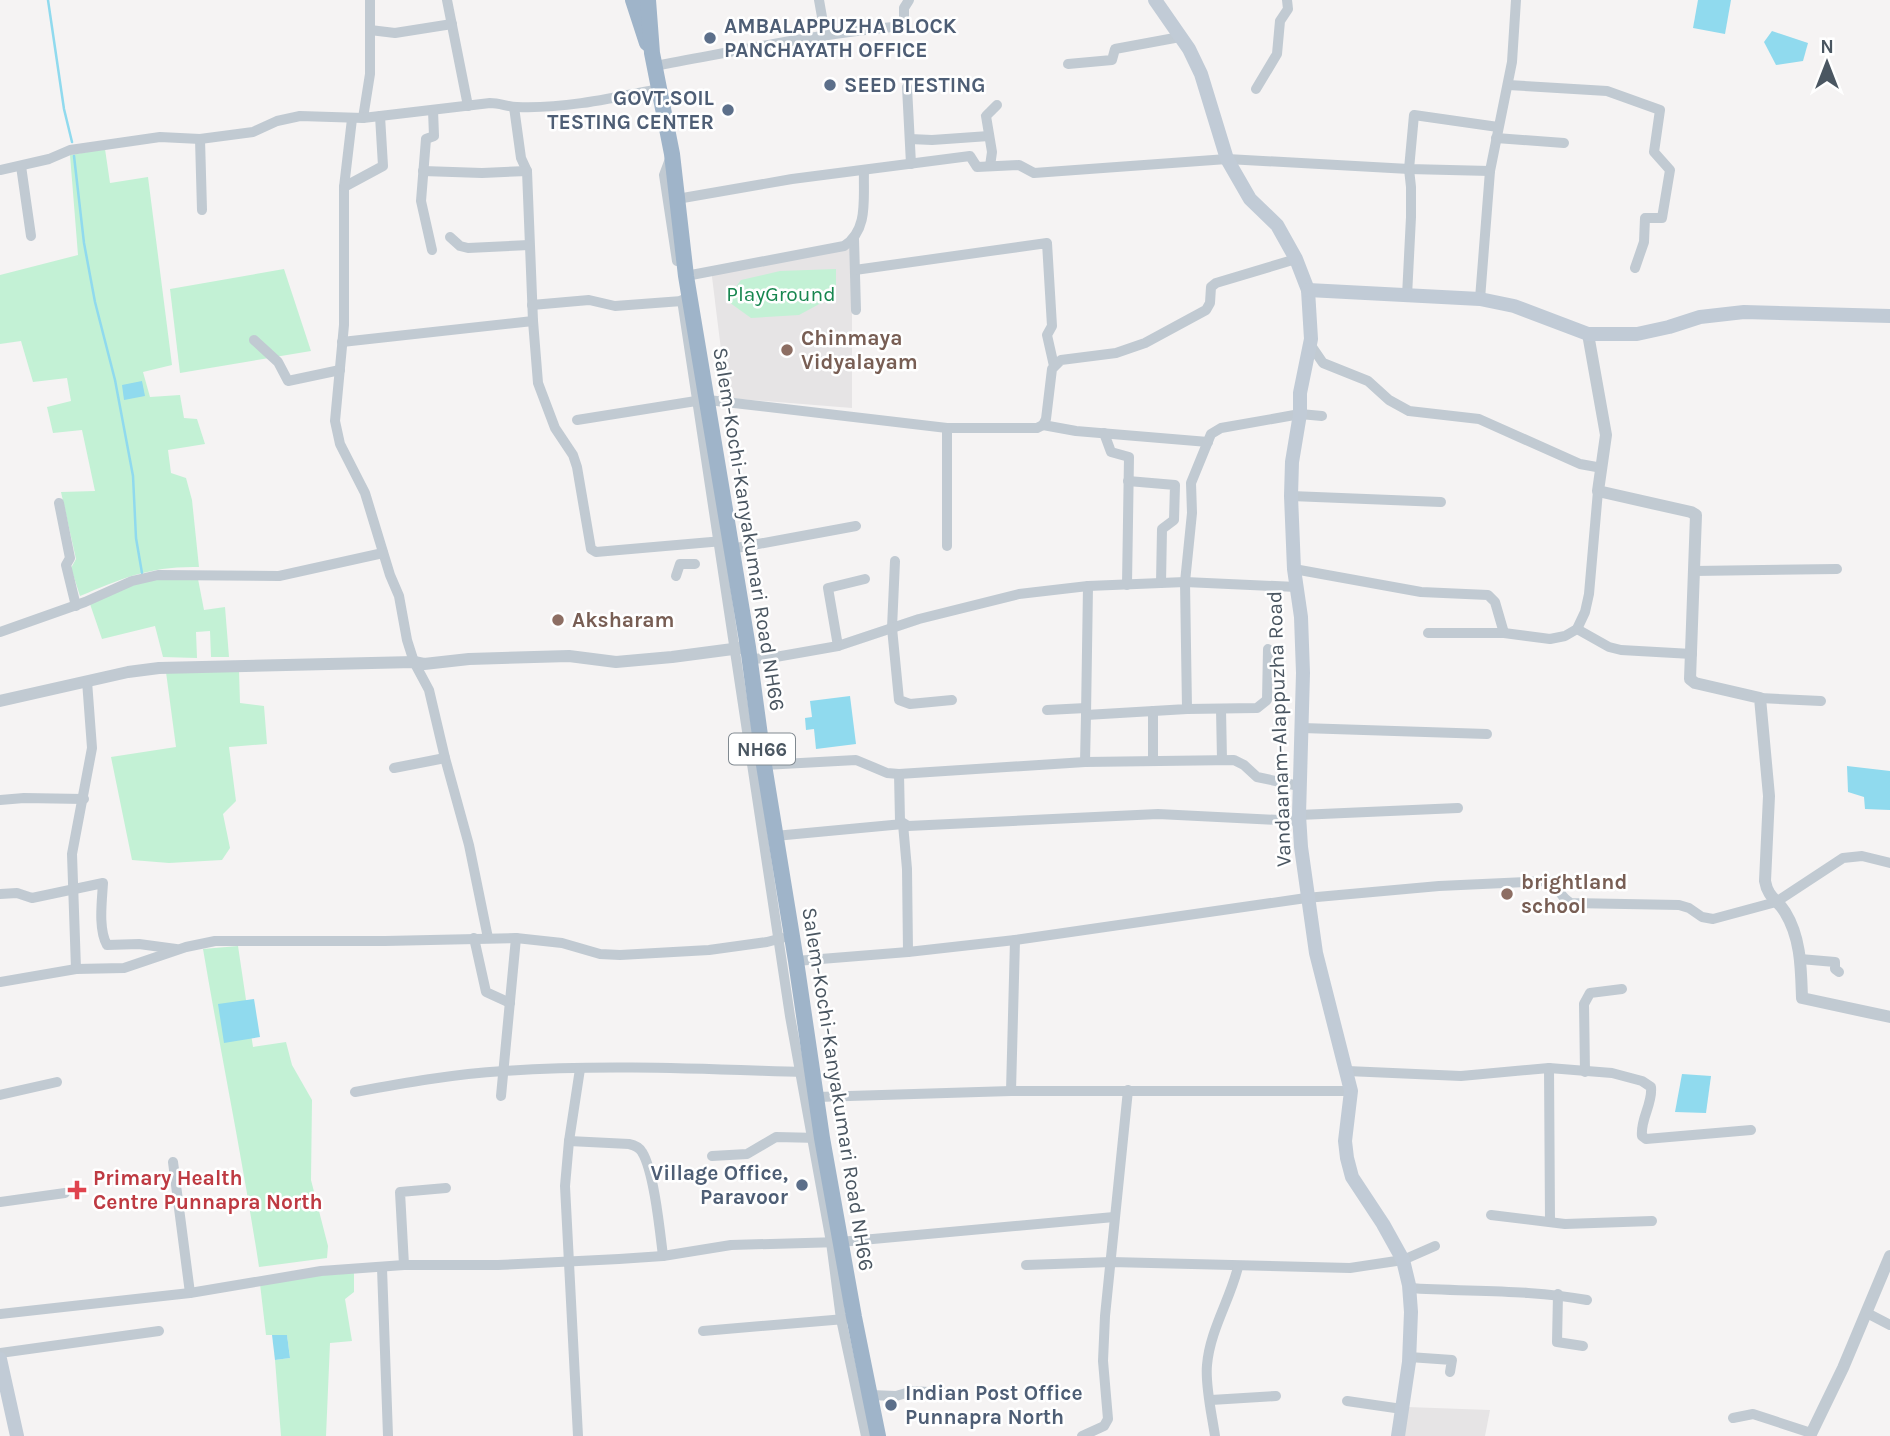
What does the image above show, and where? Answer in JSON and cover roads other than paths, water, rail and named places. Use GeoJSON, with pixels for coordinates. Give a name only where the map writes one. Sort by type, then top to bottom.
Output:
{"type":"FeatureCollection","features":[{"type":"Feature","properties":{"kind":"highway","name":"NH66"},"geometry":{"type":"LineString","coordinates":[[633,0],[654,64]]}},
{"type":"Feature","properties":{"kind":"highway","name":"Salem-Kochi-Kanyakumari Road NH66"},"geometry":{"type":"LineString","coordinates":[[648,0],[654,64],[672,154],[702,401],[775,836],[784,937],[796,961],[806,1072],[817,1097],[818,1138],[847,1318],[870,1395],[878,1436]]}},
{"type":"Feature","properties":{"kind":"main road","name":"Vandaanam-Alappuzha Road"},"geometry":{"type":"LineString","coordinates":[[1155,0],[1201,74],[1227,159],[1250,199],[1278,225],[1308,290],[1311,314],[1310,344],[1300,393],[1291,496],[1294,569],[1301,617],[1302,728],[1299,818],[1306,898],[1316,953],[1351,1091],[1345,1141],[1352,1177],[1403,1260],[1409,1288],[1409,1357],[1398,1436]]}},
{"type":"Feature","properties":{"kind":"main road"},"geometry":{"type":"LineString","coordinates":[[1308,290],[1480,299],[1514,306],[1588,334],[1637,334],[1700,317],[1744,312],[1890,316]]}},
{"type":"Feature","properties":{"kind":"main road"},"geometry":{"type":"LineString","coordinates":[[0,1356],[4,1396],[17,1436]]}},
{"type":"Feature","properties":{"kind":"street"},"geometry":{"type":"LineString","coordinates":[[363,118],[370,74],[370,0]]}},
{"type":"Feature","properties":{"kind":"street"},"geometry":{"type":"LineString","coordinates":[[447,0],[468,106]]}},
{"type":"Feature","properties":{"kind":"street"},"geometry":{"type":"LineString","coordinates":[[818,0],[825,34]]}},
{"type":"Feature","properties":{"kind":"street"},"geometry":{"type":"LineString","coordinates":[[654,64],[825,34],[904,26],[904,8],[909,0]]}},
{"type":"Feature","properties":{"kind":"street"},"geometry":{"type":"LineString","coordinates":[[1256,89],[1277,54],[1280,21],[1288,9],[1287,0]]}},
{"type":"Feature","properties":{"kind":"street"},"geometry":{"type":"LineString","coordinates":[[1480,299],[1490,171],[1512,62],[1516,0]]}},
{"type":"Feature","properties":{"kind":"street"},"geometry":{"type":"LineString","coordinates":[[370,30],[395,33],[452,24]]}},
{"type":"Feature","properties":{"kind":"street"},"geometry":{"type":"LineString","coordinates":[[1068,64],[1112,60],[1115,49],[1180,37]]}},
{"type":"Feature","properties":{"kind":"street"},"geometry":{"type":"LineString","coordinates":[[1508,85],[1607,91],[1660,110],[1654,152],[1670,170],[1662,218],[1645,218],[1644,242],[1635,268]]}},
{"type":"Feature","properties":{"kind":"street"},"geometry":{"type":"LineString","coordinates":[[907,87],[911,164]]}},
{"type":"Feature","properties":{"kind":"street"},"geometry":{"type":"LineString","coordinates":[[0,170],[49,159],[69,150],[160,137],[200,139],[253,132],[277,121],[300,116],[363,118],[503,103],[514,107],[573,104],[659,89]]}},
{"type":"Feature","properties":{"kind":"street"},"geometry":{"type":"LineString","coordinates":[[990,166],[992,152],[986,116],[997,105]]}},
{"type":"Feature","properties":{"kind":"street"},"geometry":{"type":"LineString","coordinates":[[514,107],[521,158],[527,171],[538,383],[555,428],[573,455],[577,467],[592,551],[726,543],[856,526]]}},
{"type":"Feature","properties":{"kind":"street"},"geometry":{"type":"LineString","coordinates":[[432,250],[421,201],[426,139],[434,136],[433,110]]}},
{"type":"Feature","properties":{"kind":"street"},"geometry":{"type":"LineString","coordinates":[[1407,296],[1411,217],[1409,169],[1414,115],[1498,127]]}},
{"type":"Feature","properties":{"kind":"street"},"geometry":{"type":"LineString","coordinates":[[344,187],[383,166],[380,116]]}},
{"type":"Feature","properties":{"kind":"street"},"geometry":{"type":"LineString","coordinates":[[352,118],[344,187],[342,342],[335,421],[340,444],[365,492],[399,596],[414,662],[429,690],[469,845],[488,938]]}},
{"type":"Feature","properties":{"kind":"street"},"geometry":{"type":"LineString","coordinates":[[910,139],[932,141],[989,136]]}},
{"type":"Feature","properties":{"kind":"street"},"geometry":{"type":"LineString","coordinates":[[1496,138],[1563,143]]}},
{"type":"Feature","properties":{"kind":"street"},"geometry":{"type":"LineString","coordinates":[[200,139],[202,210]]}},
{"type":"Feature","properties":{"kind":"street"},"geometry":{"type":"LineString","coordinates":[[672,154],[664,174],[682,301],[702,401]]}},
{"type":"Feature","properties":{"kind":"street"},"geometry":{"type":"LineString","coordinates":[[677,199],[792,179],[970,156],[977,167],[1019,165],[1034,173],[1227,159],[1490,171]]}},
{"type":"Feature","properties":{"kind":"street"},"geometry":{"type":"LineString","coordinates":[[21,166],[31,236]]}},
{"type":"Feature","properties":{"kind":"street"},"geometry":{"type":"LineString","coordinates":[[423,171],[527,171]]}},
{"type":"Feature","properties":{"kind":"street"},"geometry":{"type":"LineString","coordinates":[[686,276],[844,246],[860,231],[864,171]]}},
{"type":"Feature","properties":{"kind":"street"},"geometry":{"type":"LineString","coordinates":[[450,237],[460,246],[468,248],[529,245]]}},
{"type":"Feature","properties":{"kind":"street"},"geometry":{"type":"LineString","coordinates":[[854,239],[856,310]]}},
{"type":"Feature","properties":{"kind":"street"},"geometry":{"type":"LineString","coordinates":[[577,420],[702,401],[947,428],[1037,428],[1043,425],[1054,366],[1047,335],[1052,326],[1048,243],[855,270]]}},
{"type":"Feature","properties":{"kind":"street"},"geometry":{"type":"LineString","coordinates":[[1054,366],[1060,360],[1116,353],[1145,343],[1206,310],[1210,303],[1211,287],[1216,283],[1296,259]]}},
{"type":"Feature","properties":{"kind":"street"},"geometry":{"type":"LineString","coordinates":[[532,305],[589,300],[615,306],[682,301]]}},
{"type":"Feature","properties":{"kind":"street"},"geometry":{"type":"LineString","coordinates":[[342,342],[533,321]]}},
{"type":"Feature","properties":{"kind":"street"},"geometry":{"type":"LineString","coordinates":[[1428,633],[1504,633],[1550,639],[1565,636],[1577,629],[1589,594],[1606,435],[1588,334]]}},
{"type":"Feature","properties":{"kind":"street"},"geometry":{"type":"LineString","coordinates":[[254,340],[278,362],[288,381],[340,370]]}},
{"type":"Feature","properties":{"kind":"street"},"geometry":{"type":"LineString","coordinates":[[1310,344],[1323,363],[1368,381],[1389,400],[1409,411],[1479,419],[1580,464],[1602,468]]}},
{"type":"Feature","properties":{"kind":"street"},"geometry":{"type":"LineString","coordinates":[[1187,709],[1185,582],[1192,513],[1191,483],[1211,434],[1222,428],[1300,414],[1321,416]]}},
{"type":"Feature","properties":{"kind":"street"},"geometry":{"type":"LineString","coordinates":[[1043,425],[1049,428],[1208,442]]}},
{"type":"Feature","properties":{"kind":"street"},"geometry":{"type":"LineString","coordinates":[[947,428],[947,546]]}},
{"type":"Feature","properties":{"kind":"street"},"geometry":{"type":"LineString","coordinates":[[1104,433],[1111,452],[1129,457],[1127,585]]}},
{"type":"Feature","properties":{"kind":"street"},"geometry":{"type":"LineString","coordinates":[[1128,481],[1175,485],[1174,520],[1162,528],[1161,583]]}},
{"type":"Feature","properties":{"kind":"street"},"geometry":{"type":"LineString","coordinates":[[1598,491],[1696,515],[1690,679],[1695,683],[1760,698],[1821,701]]}},
{"type":"Feature","properties":{"kind":"street"},"geometry":{"type":"LineString","coordinates":[[1291,496],[1441,502]]}},
{"type":"Feature","properties":{"kind":"street"},"geometry":{"type":"LineString","coordinates":[[59,503],[70,558],[66,565],[75,606]]}},
{"type":"Feature","properties":{"kind":"street"},"geometry":{"type":"LineString","coordinates":[[0,632],[75,606],[132,581],[158,575],[279,576],[383,553]]}},
{"type":"Feature","properties":{"kind":"street"},"geometry":{"type":"LineString","coordinates":[[895,561],[892,628],[899,700],[910,704],[952,700]]}},
{"type":"Feature","properties":{"kind":"street"},"geometry":{"type":"LineString","coordinates":[[676,576],[680,564],[695,564]]}},
{"type":"Feature","properties":{"kind":"street"},"geometry":{"type":"LineString","coordinates":[[1294,569],[1421,592],[1488,595],[1495,602],[1504,633]]}},
{"type":"Feature","properties":{"kind":"street"},"geometry":{"type":"LineString","coordinates":[[1695,571],[1837,569]]}},
{"type":"Feature","properties":{"kind":"street"},"geometry":{"type":"LineString","coordinates":[[838,646],[828,588],[865,579]]}},
{"type":"Feature","properties":{"kind":"street"},"geometry":{"type":"LineString","coordinates":[[0,701],[128,672],[159,668],[414,662],[424,664],[469,659],[569,656],[616,662],[838,646],[892,628],[1018,594],[1088,586],[1185,582],[1296,587]]}},
{"type":"Feature","properties":{"kind":"street"},"geometry":{"type":"LineString","coordinates":[[1085,762],[1088,586]]}},
{"type":"Feature","properties":{"kind":"street"},"geometry":{"type":"LineString","coordinates":[[1577,629],[1609,647],[1621,650],[1692,654]]}},
{"type":"Feature","properties":{"kind":"street"},"geometry":{"type":"LineString","coordinates":[[1046,710],[1086,712],[1257,708],[1267,700],[1268,649]]}},
{"type":"Feature","properties":{"kind":"street"},"geometry":{"type":"LineString","coordinates":[[712,1156],[747,1153],[776,1138],[818,1138],[784,937],[745,652]]}},
{"type":"Feature","properties":{"kind":"street"},"geometry":{"type":"LineString","coordinates":[[76,969],[72,855],[92,748],[87,681]]}},
{"type":"Feature","properties":{"kind":"street"},"geometry":{"type":"LineString","coordinates":[[1760,698],[1769,796],[1765,881],[1767,893],[1784,910],[1795,932],[1800,959],[1802,998],[1890,1017]]}},
{"type":"Feature","properties":{"kind":"street"},"geometry":{"type":"LineString","coordinates":[[1221,709],[1222,760]]}},
{"type":"Feature","properties":{"kind":"street"},"geometry":{"type":"LineString","coordinates":[[1153,711],[1153,761]]}},
{"type":"Feature","properties":{"kind":"street"},"geometry":{"type":"LineString","coordinates":[[1302,728],[1487,734]]}},
{"type":"Feature","properties":{"kind":"street"},"geometry":{"type":"LineString","coordinates":[[394,768],[445,758]]}},
{"type":"Feature","properties":{"kind":"street"},"geometry":{"type":"LineString","coordinates":[[764,765],[856,760],[887,773],[900,774],[1085,762],[1222,760],[1238,761],[1264,780],[1299,786]]}},
{"type":"Feature","properties":{"kind":"street"},"geometry":{"type":"LineString","coordinates":[[900,774],[900,821],[903,824],[907,869],[908,953]]}},
{"type":"Feature","properties":{"kind":"street"},"geometry":{"type":"LineString","coordinates":[[0,800],[83,799]]}},
{"type":"Feature","properties":{"kind":"street"},"geometry":{"type":"LineString","coordinates":[[775,836],[903,824],[908,826],[1158,814],[1299,818],[1458,808]]}},
{"type":"Feature","properties":{"kind":"street"},"geometry":{"type":"LineString","coordinates":[[796,961],[908,953],[1015,940],[1306,898],[1439,886],[1546,881],[1558,886],[1571,904],[1679,905],[1706,919],[1776,902],[1843,858],[1862,856],[1890,863]]}},
{"type":"Feature","properties":{"kind":"street"},"geometry":{"type":"LineString","coordinates":[[0,894],[17,893],[32,898],[103,883],[104,940],[107,945],[139,944],[180,949]]}},
{"type":"Feature","properties":{"kind":"street"},"geometry":{"type":"LineString","coordinates":[[0,982],[76,969],[124,968],[180,949],[215,941],[516,937],[562,943],[600,954],[620,955],[709,950],[784,937]]}},
{"type":"Feature","properties":{"kind":"street"},"geometry":{"type":"LineString","coordinates":[[501,1096],[516,937]]}},
{"type":"Feature","properties":{"kind":"street"},"geometry":{"type":"LineString","coordinates":[[474,938],[486,992],[510,1003]]}},
{"type":"Feature","properties":{"kind":"street"},"geometry":{"type":"LineString","coordinates":[[1011,1091],[1015,940]]}},
{"type":"Feature","properties":{"kind":"street"},"geometry":{"type":"LineString","coordinates":[[1800,959],[1835,962],[1835,969],[1839,972]]}},
{"type":"Feature","properties":{"kind":"street"},"geometry":{"type":"LineString","coordinates":[[1585,1072],[1584,1004],[1590,993],[1622,989]]}},
{"type":"Feature","properties":{"kind":"street"},"geometry":{"type":"LineString","coordinates":[[1348,1071],[1461,1076],[1549,1068],[1612,1073],[1650,1085],[1652,1092],[1641,1129],[1642,1136],[1646,1139],[1751,1130]]}},
{"type":"Feature","properties":{"kind":"street"},"geometry":{"type":"LineString","coordinates":[[1549,1068],[1550,1221]]}},
{"type":"Feature","properties":{"kind":"street"},"geometry":{"type":"LineString","coordinates":[[578,1436],[565,1186],[580,1069]]}},
{"type":"Feature","properties":{"kind":"street"},"geometry":{"type":"LineString","coordinates":[[355,1092],[427,1079],[504,1070],[806,1072]]}},
{"type":"Feature","properties":{"kind":"street"},"geometry":{"type":"LineString","coordinates":[[0,1095],[57,1082]]}},
{"type":"Feature","properties":{"kind":"street"},"geometry":{"type":"LineString","coordinates":[[1082,1436],[1104,1426],[1108,1419],[1103,1360],[1114,1217],[1128,1090]]}},
{"type":"Feature","properties":{"kind":"street"},"geometry":{"type":"LineString","coordinates":[[817,1097],[1011,1091],[1351,1091]]}},
{"type":"Feature","properties":{"kind":"street"},"geometry":{"type":"LineString","coordinates":[[569,1141],[629,1144],[642,1152],[657,1213],[663,1256]]}},
{"type":"Feature","properties":{"kind":"street"},"geometry":{"type":"LineString","coordinates":[[173,1162],[190,1293]]}},
{"type":"Feature","properties":{"kind":"street"},"geometry":{"type":"LineString","coordinates":[[404,1265],[400,1192],[446,1188]]}},
{"type":"Feature","properties":{"kind":"street"},"geometry":{"type":"LineString","coordinates":[[0,1202],[65,1193]]}},
{"type":"Feature","properties":{"kind":"street"},"geometry":{"type":"LineString","coordinates":[[1491,1214],[1565,1224],[1652,1221]]}},
{"type":"Feature","properties":{"kind":"street"},"geometry":{"type":"LineString","coordinates":[[0,1314],[190,1293],[321,1271],[404,1265],[498,1265],[663,1256],[732,1245],[836,1242],[1114,1217]]}},
{"type":"Feature","properties":{"kind":"street"},"geometry":{"type":"LineString","coordinates":[[1026,1265],[1111,1262],[1349,1268],[1403,1260],[1435,1246]]}},
{"type":"Feature","properties":{"kind":"street"},"geometry":{"type":"LineString","coordinates":[[1733,1418],[1753,1414],[1811,1435],[1843,1368],[1890,1256]]}},
{"type":"Feature","properties":{"kind":"street"},"geometry":{"type":"LineString","coordinates":[[1215,1436],[1207,1366],[1219,1315],[1233,1289],[1238,1267]]}},
{"type":"Feature","properties":{"kind":"street"},"geometry":{"type":"LineString","coordinates":[[382,1268],[388,1436]]}},
{"type":"Feature","properties":{"kind":"street"},"geometry":{"type":"LineString","coordinates":[[1409,1288],[1558,1294],[1587,1300]]}},
{"type":"Feature","properties":{"kind":"street"},"geometry":{"type":"LineString","coordinates":[[1558,1294],[1557,1342],[1583,1346]]}},
{"type":"Feature","properties":{"kind":"street"},"geometry":{"type":"LineString","coordinates":[[1867,1313],[1890,1325]]}},
{"type":"Feature","properties":{"kind":"street"},"geometry":{"type":"LineString","coordinates":[[703,1331],[847,1318],[866,1436]]}},
{"type":"Feature","properties":{"kind":"street"},"geometry":{"type":"LineString","coordinates":[[0,1356],[159,1331]]}},
{"type":"Feature","properties":{"kind":"street"},"geometry":{"type":"LineString","coordinates":[[1409,1357],[1452,1360],[1450,1372]]}},
{"type":"Feature","properties":{"kind":"street"},"geometry":{"type":"LineString","coordinates":[[870,1395],[896,1396],[913,1391],[959,1394]]}},
{"type":"Feature","properties":{"kind":"street"},"geometry":{"type":"LineString","coordinates":[[1211,1400],[1276,1396]]}},
{"type":"Feature","properties":{"kind":"street"},"geometry":{"type":"LineString","coordinates":[[1347,1401],[1402,1409]]}},
{"type":"Feature","properties":{"kind":"water"},"geometry":{"type":"Polygon","coordinates":[[[1698,0],[1731,0],[1725,34],[1693,28],[1698,0]]]}},
{"type":"Feature","properties":{"kind":"water"},"geometry":{"type":"Polygon","coordinates":[[[1772,31],[1808,43],[1803,61],[1776,65],[1764,42],[1772,31]]]}},
{"type":"Feature","properties":{"kind":"water"},"geometry":{"type":"Polygon","coordinates":[[[142,381],[145,396],[124,400],[122,385],[142,381]]]}},
{"type":"Feature","properties":{"kind":"water"},"geometry":{"type":"Polygon","coordinates":[[[850,696],[856,744],[816,749],[814,729],[806,730],[805,718],[812,717],[810,701],[850,696]]]}},
{"type":"Feature","properties":{"kind":"water"},"geometry":{"type":"Polygon","coordinates":[[[1847,766],[1890,771],[1890,810],[1865,809],[1864,797],[1848,792],[1847,766]]]}},
{"type":"Feature","properties":{"kind":"water"},"geometry":{"type":"Polygon","coordinates":[[[254,999],[260,1037],[224,1043],[218,1004],[254,999]]]}},
{"type":"Feature","properties":{"kind":"water"},"geometry":{"type":"Polygon","coordinates":[[[1682,1074],[1711,1076],[1706,1113],[1675,1112],[1682,1074]]]}},
{"type":"Feature","properties":{"kind":"water"},"geometry":{"type":"Polygon","coordinates":[[[272,1335],[287,1335],[290,1358],[275,1360],[272,1335]]]}},
{"type":"Feature","properties":{"kind":"waterway"},"geometry":{"type":"LineString","coordinates":[[48,0],[64,109],[72,142]]}},
{"type":"Feature","properties":{"kind":"waterway"},"geometry":{"type":"LineString","coordinates":[[74,156],[84,243],[95,302],[115,380],[133,476],[136,538],[142,573]]}},
{"type":"Feature","properties":{"kind":"place","name":"AMBALAPPUZHA BLOCK PANCHAYATH OFFICE"},"geometry":{"type":"Point","coordinates":[710,38]}},
{"type":"Feature","properties":{"kind":"place","name":"SEED TESTING"},"geometry":{"type":"Point","coordinates":[830,85]}},
{"type":"Feature","properties":{"kind":"place","name":"GOVT.SOIL TESTING CENTER"},"geometry":{"type":"Point","coordinates":[728,110]}},
{"type":"Feature","properties":{"kind":"place","name":"Chinmaya Vidyalayam"},"geometry":{"type":"Point","coordinates":[787,350]}},
{"type":"Feature","properties":{"kind":"place","name":"Aksharam"},"geometry":{"type":"Point","coordinates":[558,620]}},
{"type":"Feature","properties":{"kind":"place","name":"brightland school"},"geometry":{"type":"Point","coordinates":[1507,894]}},
{"type":"Feature","properties":{"kind":"place","name":"Village Office, Paravoor"},"geometry":{"type":"Point","coordinates":[802,1185]}},
{"type":"Feature","properties":{"kind":"place","name":"Primary Health Centre Punnapra North"},"geometry":{"type":"Point","coordinates":[77,1190]}},
{"type":"Feature","properties":{"kind":"place","name":"Indian Post Office Punnapra North"},"geometry":{"type":"Point","coordinates":[891,1405]}},
{"type":"Feature","properties":{"kind":"park label","name":"PlayGround"},"geometry":{"type":"Point","coordinates":[781,294]}}]}
